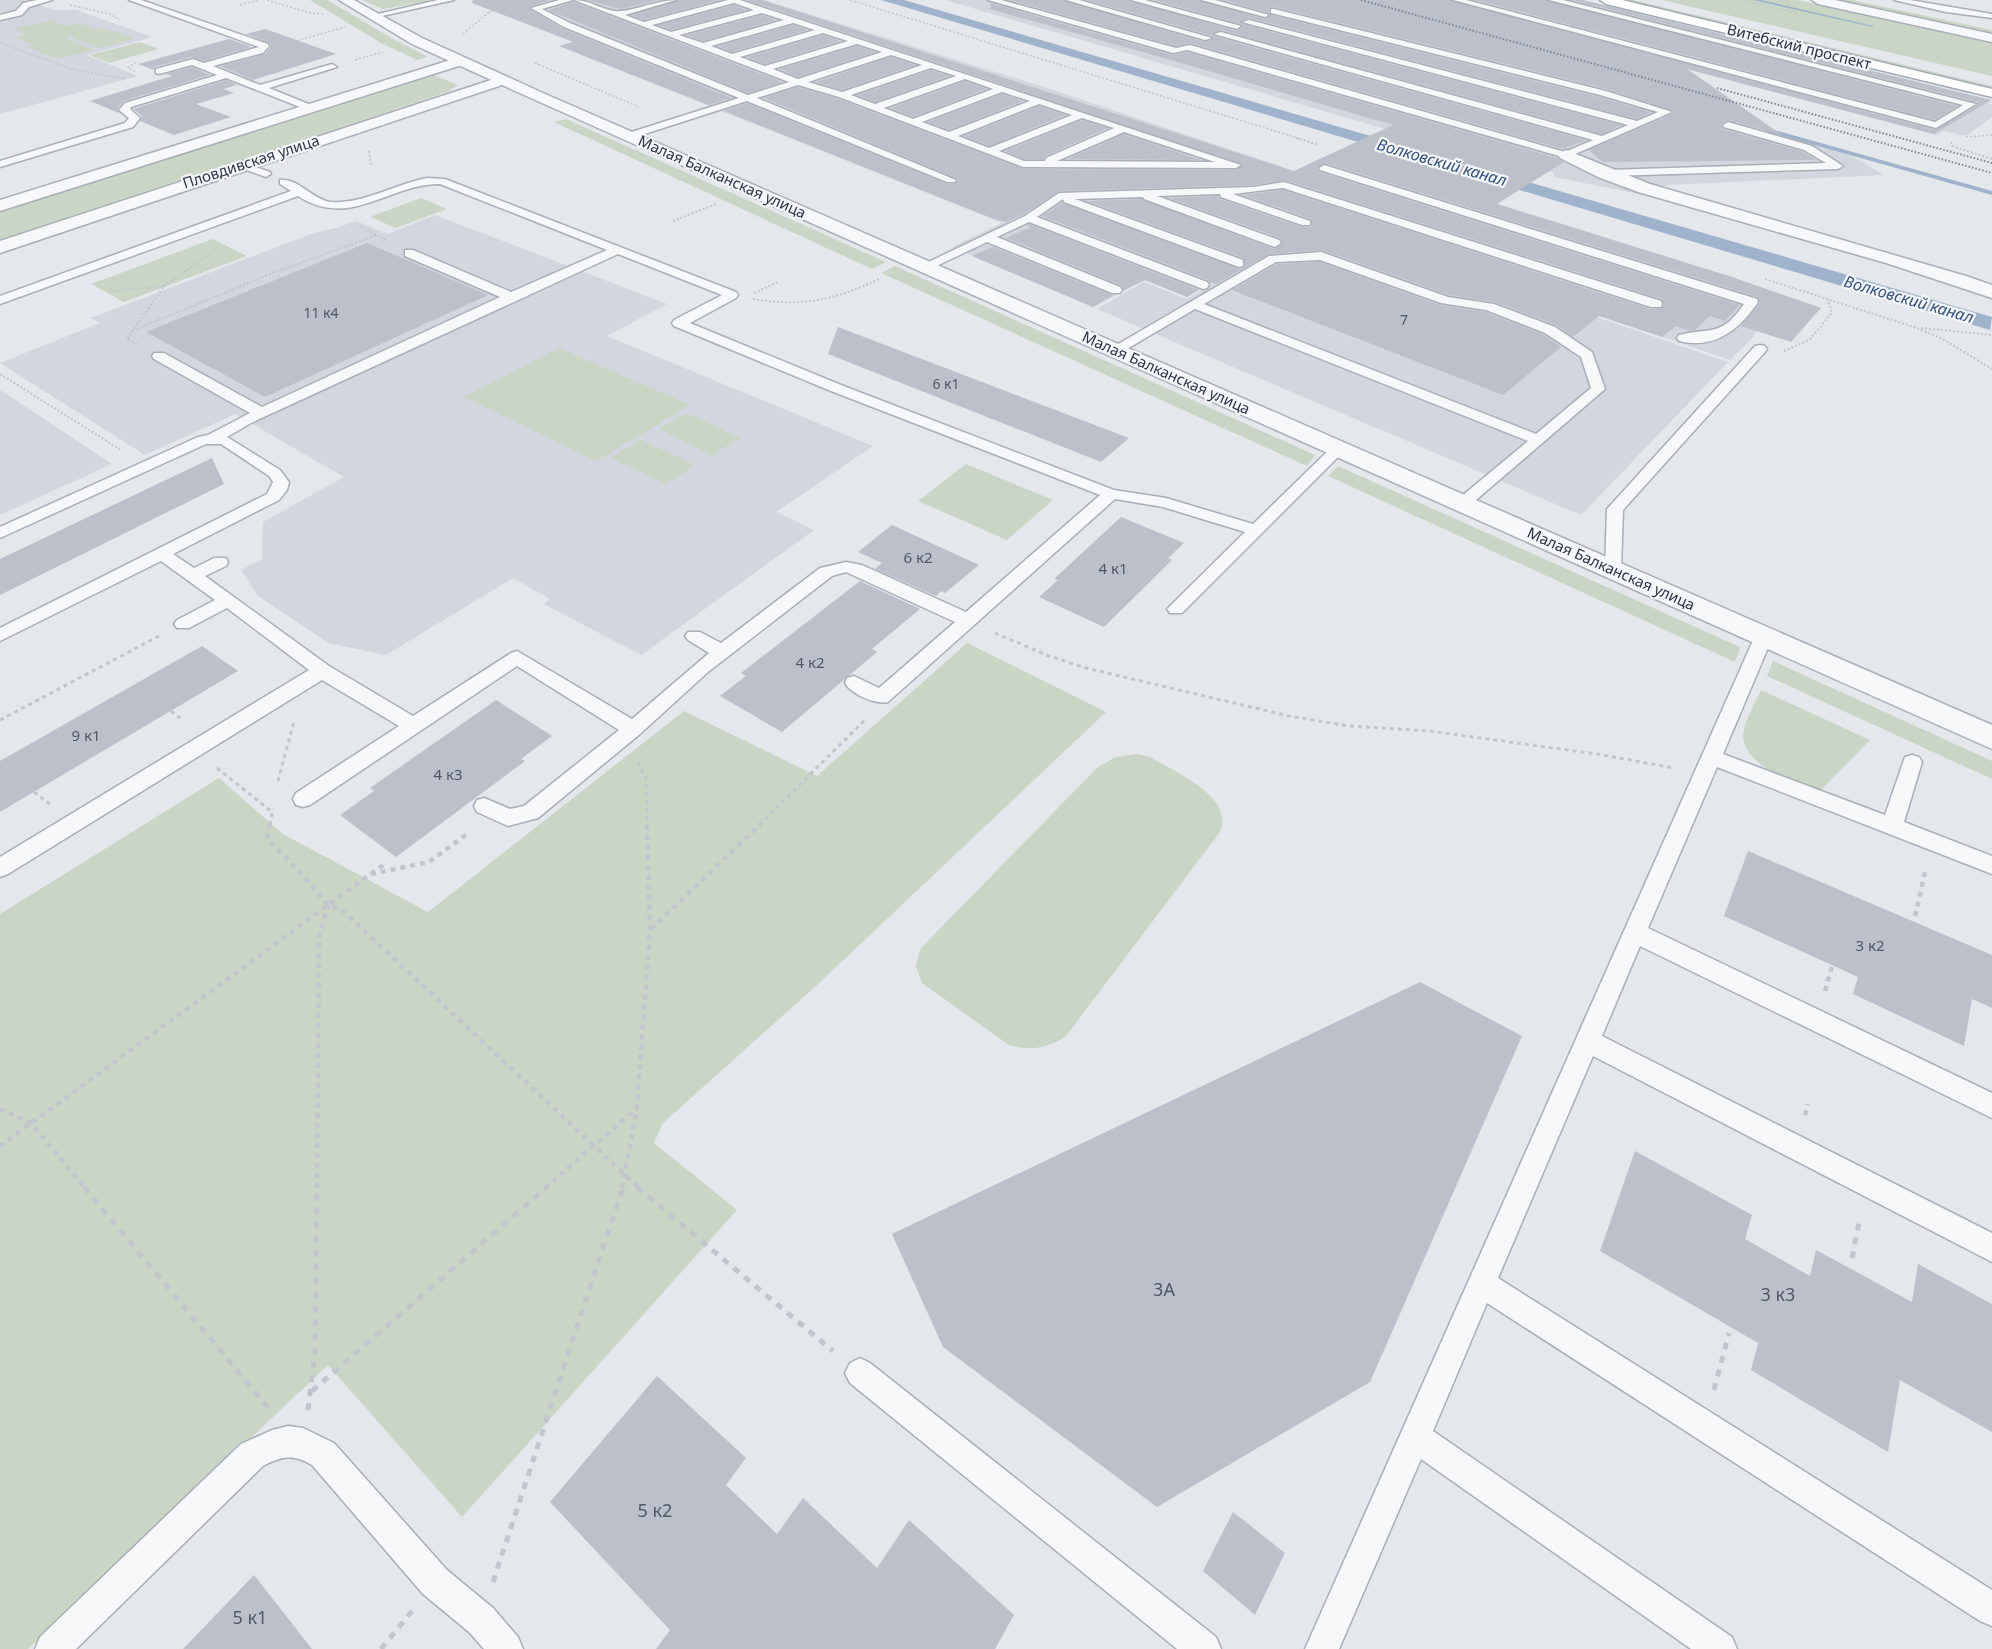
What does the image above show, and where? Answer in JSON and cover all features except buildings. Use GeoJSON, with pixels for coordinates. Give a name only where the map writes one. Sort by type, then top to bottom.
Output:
{"type":"FeatureCollection","features":[{"type":"Feature","properties":{"kind":"main road","name":"Витебский проспект"},"geometry":{"type":"LineString","coordinates":[[1606,0],[1992,93]]}},
{"type":"Feature","properties":{"kind":"main road","name":"Витебский проспект"},"geometry":{"type":"LineString","coordinates":[[1649,0],[1992,81]]}},
{"type":"Feature","properties":{"kind":"street","name":"Малая Балканская улица"},"geometry":{"type":"LineString","coordinates":[[345,0],[460,61],[1992,738]]}},
{"type":"Feature","properties":{"kind":"street"},"geometry":{"type":"LineString","coordinates":[[1818,0],[1992,38]]}},
{"type":"Feature","properties":{"kind":"street","name":"Пловдивская улица"},"geometry":{"type":"LineString","coordinates":[[0,206],[308,107],[460,61]]}},
{"type":"Feature","properties":{"kind":"street","name":"Пловдивская улица"},"geometry":{"type":"LineString","coordinates":[[0,247],[503,80]]}},
{"type":"Feature","properties":{"kind":"street"},"geometry":{"type":"LineString","coordinates":[[1566,155],[1585,166],[1640,186],[1942,274],[1992,292]]}},
{"type":"Feature","properties":{"kind":"lane"},"geometry":{"type":"LineString","coordinates":[[0,18],[19,13],[23,4],[48,0]]}},
{"type":"Feature","properties":{"kind":"lane"},"geometry":{"type":"LineString","coordinates":[[133,0],[264,44],[264,48],[204,66]]}},
{"type":"Feature","properties":{"kind":"lane"},"geometry":{"type":"LineString","coordinates":[[373,16],[450,0]]}},
{"type":"Feature","properties":{"kind":"lane"},"geometry":{"type":"LineString","coordinates":[[568,0],[536,8],[567,25],[951,180]]}},
{"type":"Feature","properties":{"kind":"lane"},"geometry":{"type":"LineString","coordinates":[[578,0],[796,81],[876,107],[1023,164],[1236,165],[733,0],[644,24]]}},
{"type":"Feature","properties":{"kind":"lane"},"geometry":{"type":"LineString","coordinates":[[590,4],[608,0]]}},
{"type":"Feature","properties":{"kind":"lane"},"geometry":{"type":"LineString","coordinates":[[617,14],[672,0]]}},
{"type":"Feature","properties":{"kind":"lane"},"geometry":{"type":"LineString","coordinates":[[992,0],[1176,51],[1273,9]]}},
{"type":"Feature","properties":{"kind":"lane"},"geometry":{"type":"LineString","coordinates":[[1070,0],[1208,38]]}},
{"type":"Feature","properties":{"kind":"lane"},"geometry":{"type":"LineString","coordinates":[[1135,0],[1242,24],[1637,124]]}},
{"type":"Feature","properties":{"kind":"lane"},"geometry":{"type":"LineString","coordinates":[[1187,47],[1566,155],[1667,112],[1603,93],[1273,9],[1205,0]]}},
{"type":"Feature","properties":{"kind":"lane"},"geometry":{"type":"LineString","coordinates":[[1457,0],[1936,125],[1971,104],[1553,0]]}},
{"type":"Feature","properties":{"kind":"lane"},"geometry":{"type":"LineString","coordinates":[[1496,0],[1576,20]]}},
{"type":"Feature","properties":{"kind":"lane"},"geometry":{"type":"LineString","coordinates":[[1898,0],[1946,10],[1992,16]]}},
{"type":"Feature","properties":{"kind":"lane"},"geometry":{"type":"LineString","coordinates":[[672,34],[763,10]]}},
{"type":"Feature","properties":{"kind":"lane"},"geometry":{"type":"LineString","coordinates":[[703,46],[793,20]]}},
{"type":"Feature","properties":{"kind":"lane"},"geometry":{"type":"LineString","coordinates":[[732,57],[823,30]]}},
{"type":"Feature","properties":{"kind":"lane"},"geometry":{"type":"LineString","coordinates":[[1218,34],[1601,139]]}},
{"type":"Feature","properties":{"kind":"lane"},"geometry":{"type":"LineString","coordinates":[[231,44],[250,39]]}},
{"type":"Feature","properties":{"kind":"lane"},"geometry":{"type":"LineString","coordinates":[[765,69],[857,41]]}},
{"type":"Feature","properties":{"kind":"lane"},"geometry":{"type":"LineString","coordinates":[[629,136],[891,52]]}},
{"type":"Feature","properties":{"kind":"lane"},"geometry":{"type":"LineString","coordinates":[[159,71],[193,62],[308,107]]}},
{"type":"Feature","properties":{"kind":"lane"},"geometry":{"type":"LineString","coordinates":[[303,65],[311,69],[311,73]]}},
{"type":"Feature","properties":{"kind":"lane"},"geometry":{"type":"LineString","coordinates":[[842,95],[931,65]]}},
{"type":"Feature","properties":{"kind":"lane"},"geometry":{"type":"LineString","coordinates":[[260,88],[332,67]]}},
{"type":"Feature","properties":{"kind":"lane"},"geometry":{"type":"LineString","coordinates":[[0,164],[129,125],[135,118],[120,106],[226,75]]}},
{"type":"Feature","properties":{"kind":"lane"},"geometry":{"type":"LineString","coordinates":[[876,107],[966,76]]}},
{"type":"Feature","properties":{"kind":"lane"},"geometry":{"type":"LineString","coordinates":[[913,122],[1003,88]]}},
{"type":"Feature","properties":{"kind":"lane"},"geometry":{"type":"LineString","coordinates":[[949,136],[1040,100]]}},
{"type":"Feature","properties":{"kind":"lane"},"geometry":{"type":"LineString","coordinates":[[1940,113],[1951,116]]}},
{"type":"Feature","properties":{"kind":"lane"},"geometry":{"type":"LineString","coordinates":[[990,151],[1082,114]]}},
{"type":"Feature","properties":{"kind":"lane"},"geometry":{"type":"LineString","coordinates":[[673,121],[692,131]]}},
{"type":"Feature","properties":{"kind":"lane"},"geometry":{"type":"LineString","coordinates":[[1608,174],[1838,166],[1808,148],[1728,125]]}},
{"type":"Feature","properties":{"kind":"lane"},"geometry":{"type":"LineString","coordinates":[[1041,164],[1124,128]]}},
{"type":"Feature","properties":{"kind":"lane"},"geometry":{"type":"LineString","coordinates":[[242,165],[266,174]]}},
{"type":"Feature","properties":{"kind":"lane"},"geometry":{"type":"LineString","coordinates":[[1324,168],[1752,302],[1736,325],[1711,338],[1684,338]]}},
{"type":"Feature","properties":{"kind":"lane"},"geometry":{"type":"LineString","coordinates":[[284,182],[297,192],[326,205],[345,206],[428,179],[441,181],[732,295],[679,323],[846,392],[1111,494],[1153,500],[1256,530]]}},
{"type":"Feature","properties":{"kind":"lane"},"geometry":{"type":"LineString","coordinates":[[924,267],[1029,218],[1059,196],[1254,190],[1284,184],[1656,304]]}},
{"type":"Feature","properties":{"kind":"lane"},"geometry":{"type":"LineString","coordinates":[[1213,191],[1306,223]]}},
{"type":"Feature","properties":{"kind":"lane"},"geometry":{"type":"LineString","coordinates":[[0,300],[297,192]]}},
{"type":"Feature","properties":{"kind":"lane"},"geometry":{"type":"LineString","coordinates":[[1136,193],[1275,243]]}},
{"type":"Feature","properties":{"kind":"lane"},"geometry":{"type":"LineString","coordinates":[[1059,196],[1239,263]]}},
{"type":"Feature","properties":{"kind":"lane"},"geometry":{"type":"LineString","coordinates":[[1415,227],[1446,207]]}},
{"type":"Feature","properties":{"kind":"lane"},"geometry":{"type":"LineString","coordinates":[[1029,218],[1203,285]]}},
{"type":"Feature","properties":{"kind":"lane"},"geometry":{"type":"LineString","coordinates":[[988,238],[1116,290]]}},
{"type":"Feature","properties":{"kind":"lane"},"geometry":{"type":"LineString","coordinates":[[0,533],[194,443],[212,439],[261,413],[618,250]]}},
{"type":"Feature","properties":{"kind":"lane"},"geometry":{"type":"LineString","coordinates":[[409,253],[511,297]]}},
{"type":"Feature","properties":{"kind":"lane"},"geometry":{"type":"LineString","coordinates":[[1115,350],[1273,259],[1321,256],[1446,300],[1489,307],[1550,330],[1569,341],[1587,356],[1598,388],[1463,503]]}},
{"type":"Feature","properties":{"kind":"lane"},"geometry":{"type":"LineString","coordinates":[[1195,305],[1537,439]]}},
{"type":"Feature","properties":{"kind":"lane"},"geometry":{"type":"LineString","coordinates":[[688,345],[708,335]]}},
{"type":"Feature","properties":{"kind":"lane"},"geometry":{"type":"LineString","coordinates":[[1613,570],[1616,508],[1760,349]]}},
{"type":"Feature","properties":{"kind":"lane"},"geometry":{"type":"LineString","coordinates":[[159,356],[261,413]]}},
{"type":"Feature","properties":{"kind":"lane"},"geometry":{"type":"LineString","coordinates":[[0,635],[273,497],[279,490],[281,482],[275,473],[226,441],[212,439]]}},
{"type":"Feature","properties":{"kind":"lane"},"geometry":{"type":"LineString","coordinates":[[1176,609],[1338,449]]}},
{"type":"Feature","properties":{"kind":"lane"},"geometry":{"type":"LineString","coordinates":[[854,683],[881,697],[1111,494]]}},
{"type":"Feature","properties":{"kind":"lane"},"geometry":{"type":"LineString","coordinates":[[161,553],[195,575],[322,671],[413,725]]}},
{"type":"Feature","properties":{"kind":"lane"},"geometry":{"type":"LineString","coordinates":[[195,575],[220,562]]}},
{"type":"Feature","properties":{"kind":"lane"},"geometry":{"type":"LineString","coordinates":[[490,809],[508,818],[531,812],[633,729],[722,652],[826,572],[846,567],[856,569],[967,621]]}},
{"type":"Feature","properties":{"kind":"lane"},"geometry":{"type":"LineString","coordinates":[[183,624],[227,601]]}},
{"type":"Feature","properties":{"kind":"lane"},"geometry":{"type":"LineString","coordinates":[[694,636],[722,652]]}},
{"type":"Feature","properties":{"kind":"lane"},"geometry":{"type":"LineString","coordinates":[[1322,1649],[1764,636]]}},
{"type":"Feature","properties":{"kind":"lane"},"geometry":{"type":"LineString","coordinates":[[303,799],[517,657],[633,729]]}},
{"type":"Feature","properties":{"kind":"lane"},"geometry":{"type":"LineString","coordinates":[[0,868],[322,671]]}},
{"type":"Feature","properties":{"kind":"lane"},"geometry":{"type":"LineString","coordinates":[[1892,826],[1912,762]]}},
{"type":"Feature","properties":{"kind":"lane"},"geometry":{"type":"LineString","coordinates":[[1707,764],[1892,826],[1992,865]]}},
{"type":"Feature","properties":{"kind":"lane"},"geometry":{"type":"LineString","coordinates":[[1634,932],[1992,1106]]}},
{"type":"Feature","properties":{"kind":"lane"},"geometry":{"type":"LineString","coordinates":[[1587,1041],[1992,1248]]}},
{"type":"Feature","properties":{"kind":"lane"},"geometry":{"type":"LineString","coordinates":[[1481,1283],[1992,1609]]}},
{"type":"Feature","properties":{"kind":"lane"},"geometry":{"type":"LineString","coordinates":[[860,1373],[1204,1649]]}},
{"type":"Feature","properties":{"kind":"lane"},"geometry":{"type":"LineString","coordinates":[[1414,1436],[1720,1649]]}},
{"type":"Feature","properties":{"kind":"lane"},"geometry":{"type":"LineString","coordinates":[[52,1649],[252,1455],[278,1441],[302,1441],[323,1454],[435,1582],[481,1620],[506,1649]]}},
{"type":"Feature","properties":{"kind":"path"},"geometry":{"type":"LineString","coordinates":[[240,5],[258,0]]}},
{"type":"Feature","properties":{"kind":"path"},"geometry":{"type":"LineString","coordinates":[[267,0],[310,13],[328,14]]}},
{"type":"Feature","properties":{"kind":"path"},"geometry":{"type":"LineString","coordinates":[[463,35],[481,18],[511,0]]}},
{"type":"Feature","properties":{"kind":"path"},"geometry":{"type":"LineString","coordinates":[[38,2],[74,5],[110,14],[126,22]]}},
{"type":"Feature","properties":{"kind":"path"},"geometry":{"type":"LineString","coordinates":[[505,5],[515,2]]}},
{"type":"Feature","properties":{"kind":"path"},"geometry":{"type":"LineString","coordinates":[[264,48],[348,26]]}},
{"type":"Feature","properties":{"kind":"path"},"geometry":{"type":"LineString","coordinates":[[0,43],[75,70],[125,79]]}},
{"type":"Feature","properties":{"kind":"path"},"geometry":{"type":"LineString","coordinates":[[332,67],[389,50]]}},
{"type":"Feature","properties":{"kind":"path"},"geometry":{"type":"LineString","coordinates":[[527,60],[673,121]]}},
{"type":"Feature","properties":{"kind":"path"},"geometry":{"type":"LineString","coordinates":[[138,61],[131,64],[128,69],[139,74]]}},
{"type":"Feature","properties":{"kind":"path"},"geometry":{"type":"LineString","coordinates":[[1961,137],[1992,135]]}},
{"type":"Feature","properties":{"kind":"path"},"geometry":{"type":"LineString","coordinates":[[1951,141],[1952,146],[1992,159]]}},
{"type":"Feature","properties":{"kind":"path"},"geometry":{"type":"LineString","coordinates":[[673,221],[719,203]]}},
{"type":"Feature","properties":{"kind":"path"},"geometry":{"type":"LineString","coordinates":[[352,222],[409,253]]}},
{"type":"Feature","properties":{"kind":"path"},"geometry":{"type":"LineString","coordinates":[[132,331],[260,278],[377,235]]}},
{"type":"Feature","properties":{"kind":"path"},"geometry":{"type":"LineString","coordinates":[[777,282],[745,297],[809,303],[823,302],[847,295],[882,277]]}},
{"type":"Feature","properties":{"kind":"path"},"geometry":{"type":"LineString","coordinates":[[159,356],[127,339],[160,292]]}},
{"type":"Feature","properties":{"kind":"path"},"geometry":{"type":"LineString","coordinates":[[1760,349],[1780,352],[1792,349],[1809,340],[1832,312],[1828,299]]}},
{"type":"Feature","properties":{"kind":"path"},"geometry":{"type":"LineString","coordinates":[[1914,327],[1992,335]]}},
{"type":"Feature","properties":{"kind":"path"},"geometry":{"type":"LineString","coordinates":[[0,374],[145,465]]}},
{"type":"Feature","properties":{"kind":"path"},"geometry":{"type":"LineString","coordinates":[[967,621],[1049,656],[1086,668],[1289,716],[1349,726],[1430,731],[1597,754],[1707,764]]}},
{"type":"Feature","properties":{"kind":"path"},"geometry":{"type":"LineString","coordinates":[[0,720],[183,624]]}},
{"type":"Feature","properties":{"kind":"path"},"geometry":{"type":"LineString","coordinates":[[650,929],[827,760],[863,723],[881,697]]}},
{"type":"Feature","properties":{"kind":"path"},"geometry":{"type":"LineString","coordinates":[[481,1620],[626,1177],[637,1107],[650,929],[646,779],[632,747],[633,729]]}},
{"type":"Feature","properties":{"kind":"path"},"geometry":{"type":"LineString","coordinates":[[221,772],[272,812]]}},
{"type":"Feature","properties":{"kind":"path"},"geometry":{"type":"LineString","coordinates":[[370,874],[394,871],[429,862],[490,809]]}},
{"type":"Feature","properties":{"kind":"path"},"geometry":{"type":"LineString","coordinates":[[1915,916],[1931,841]]}},
{"type":"Feature","properties":{"kind":"path"},"geometry":{"type":"LineString","coordinates":[[0,1146],[383,865]]}},
{"type":"Feature","properties":{"kind":"path"},"geometry":{"type":"LineString","coordinates":[[328,905],[341,909],[626,1177],[860,1373]]}},
{"type":"Feature","properties":{"kind":"path"},"geometry":{"type":"LineString","coordinates":[[297,1413],[307,1414],[312,1392],[315,1352],[319,938],[328,905]]}},
{"type":"Feature","properties":{"kind":"path"},"geometry":{"type":"LineString","coordinates":[[312,1392],[637,1107]]}},
{"type":"Feature","properties":{"kind":"path"},"geometry":{"type":"LineString","coordinates":[[0,1109],[31,1123],[269,1410],[279,1411]]}},
{"type":"Feature","properties":{"kind":"path"},"geometry":{"type":"LineString","coordinates":[[1852,1258],[1866,1184]]}},
{"type":"Feature","properties":{"kind":"path"},"geometry":{"type":"LineString","coordinates":[[1705,1426],[1729,1333]]}},
{"type":"Feature","properties":{"kind":"path"},"geometry":{"type":"LineString","coordinates":[[381,1649],[435,1582]]}},
{"type":"Feature","properties":{"kind":"shaded area"},"geometry":{"type":"Polygon","coordinates":[[[0,0],[23,0],[54,10],[76,10],[153,37],[86,55],[138,76],[0,114],[0,0]]]}},
{"type":"Feature","properties":{"kind":"shaded area"},"geometry":{"type":"Polygon","coordinates":[[[542,0],[764,0],[1047,88],[1294,171],[1330,154],[1570,226],[1780,294],[1770,301],[1754,336],[1730,360],[1322,221],[1187,297],[1145,280],[1093,307],[952,247],[1002,223],[559,46],[572,42],[495,11],[542,0]]]}},
{"type":"Feature","properties":{"kind":"shaded area"},"geometry":{"type":"Polygon","coordinates":[[[945,0],[1321,0],[1827,147],[1852,156],[1884,175],[1668,185],[1639,194],[1554,177],[1553,172],[1389,130],[945,0]]]}},
{"type":"Feature","properties":{"kind":"shaded area"},"geometry":{"type":"Polygon","coordinates":[[[1427,0],[1583,0],[1992,100],[1988,104],[1992,105],[1992,117],[1966,136],[1944,131],[1936,135],[1427,0]]]}},
{"type":"Feature","properties":{"kind":"shaded area"},"geometry":{"type":"Polygon","coordinates":[[[435,215],[667,304],[607,336],[873,446],[776,512],[814,530],[641,655],[544,604],[550,599],[513,578],[386,655],[328,643],[258,596],[241,570],[262,559],[263,522],[344,477],[235,414],[145,455],[0,363],[100,323],[91,318],[314,233],[356,221],[388,234],[435,215]]]}},
{"type":"Feature","properties":{"kind":"shaded area"},"geometry":{"type":"Polygon","coordinates":[[[1318,225],[1328,225],[1728,362],[1581,515],[1097,309],[1144,282],[1187,299],[1318,225]]]}},
{"type":"Feature","properties":{"kind":"shaded area"},"geometry":{"type":"Polygon","coordinates":[[[0,390],[112,464],[0,515],[0,390]]]}},
{"type":"Feature","properties":{"kind":"green space"},"geometry":{"type":"Polygon","coordinates":[[[310,0],[327,0],[428,57],[417,60],[381,43],[310,0]]]}},
{"type":"Feature","properties":{"kind":"green space"},"geometry":{"type":"Polygon","coordinates":[[[362,0],[434,0],[383,9],[362,0]]]}},
{"type":"Feature","properties":{"kind":"green space"},"geometry":{"type":"Polygon","coordinates":[[[1622,0],[1633,0],[1992,86],[1992,88],[1622,0]]]}},
{"type":"Feature","properties":{"kind":"green space"},"geometry":{"type":"Polygon","coordinates":[[[1662,0],[1798,0],[1992,43],[1992,76],[1662,0]]]}},
{"type":"Feature","properties":{"kind":"green space"},"geometry":{"type":"Polygon","coordinates":[[[1837,0],[1852,0],[1992,30],[1992,34],[1837,0]]]}},
{"type":"Feature","properties":{"kind":"green space"},"geometry":{"type":"Polygon","coordinates":[[[51,20],[65,26],[78,23],[97,30],[104,28],[135,39],[100,48],[69,36],[64,38],[94,50],[58,59],[27,47],[34,45],[16,38],[27,35],[13,29],[51,20]]]}},
{"type":"Feature","properties":{"kind":"green space"},"geometry":{"type":"Polygon","coordinates":[[[140,42],[159,49],[109,63],[89,55],[140,42]]]}},
{"type":"Feature","properties":{"kind":"green space"},"geometry":{"type":"Polygon","coordinates":[[[431,74],[458,85],[447,92],[0,241],[0,212],[431,74]]]}},
{"type":"Feature","properties":{"kind":"green space"},"geometry":{"type":"Polygon","coordinates":[[[566,119],[886,262],[872,269],[554,122],[566,119]]]}},
{"type":"Feature","properties":{"kind":"green space"},"geometry":{"type":"Polygon","coordinates":[[[421,198],[447,209],[396,228],[370,217],[421,198]]]}},
{"type":"Feature","properties":{"kind":"green space"},"geometry":{"type":"Polygon","coordinates":[[[213,239],[247,256],[124,302],[91,284],[213,239]]]}},
{"type":"Feature","properties":{"kind":"green space"},"geometry":{"type":"Polygon","coordinates":[[[895,266],[1315,455],[1307,466],[881,273],[895,266]]]}},
{"type":"Feature","properties":{"kind":"green space"},"geometry":{"type":"Polygon","coordinates":[[[559,348],[690,405],[596,461],[464,397],[559,348]]]}},
{"type":"Feature","properties":{"kind":"green space"},"geometry":{"type":"Polygon","coordinates":[[[686,413],[740,438],[712,455],[659,429],[686,413]]]}},
{"type":"Feature","properties":{"kind":"green space"},"geometry":{"type":"Polygon","coordinates":[[[641,440],[695,465],[666,484],[611,458],[641,440]]]}},
{"type":"Feature","properties":{"kind":"green space"},"geometry":{"type":"Polygon","coordinates":[[[966,464],[1053,500],[1007,540],[918,501],[966,464]]]}},
{"type":"Feature","properties":{"kind":"green space"},"geometry":{"type":"Polygon","coordinates":[[[1338,466],[1740,647],[1735,662],[1328,476],[1338,466]]]}},
{"type":"Feature","properties":{"kind":"green space"},"geometry":{"type":"Polygon","coordinates":[[[967,643],[1106,712],[817,985],[663,1123],[654,1143],[737,1210],[462,1517],[328,1365],[28,1649],[0,1649],[0,914],[219,778],[283,834],[428,912],[684,711],[817,776],[967,643]]]}},
{"type":"Feature","properties":{"kind":"green space"},"geometry":{"type":"Polygon","coordinates":[[[1773,661],[1992,761],[1992,779],[1767,676],[1773,661]]]}},
{"type":"Feature","properties":{"kind":"green space"},"geometry":{"type":"Polygon","coordinates":[[[1761,690],[1870,740],[1819,792],[1783,777],[1758,762],[1749,753],[1744,742],[1745,724],[1761,690]]]}},
{"type":"Feature","properties":{"kind":"green space"},"geometry":{"type":"Polygon","coordinates":[[[1137,754],[1148,756],[1186,777],[1210,796],[1219,807],[1222,819],[1220,832],[1066,1036],[1052,1044],[1038,1048],[1009,1045],[922,983],[916,966],[920,949],[1098,767],[1116,757],[1137,754]]]}},
{"type":"Feature","properties":{"kind":"water","name":"Волковский канал"},"geometry":{"type":"Polygon","coordinates":[[[881,0],[904,0],[1992,317],[1990,330],[881,0]]]}},
{"type":"Feature","properties":{"kind":"waterway"},"geometry":{"type":"LineString","coordinates":[[1755,0],[1872,26]]}},
{"type":"Feature","properties":{"kind":"waterway"},"geometry":{"type":"LineString","coordinates":[[1767,130],[1992,193]]}},
{"type":"Feature","properties":{"kind":"railway"},"geometry":{"type":"LineString","coordinates":[[1361,0],[1992,173]]}},
{"type":"Feature","properties":{"kind":"railway"},"geometry":{"type":"LineString","coordinates":[[1717,88],[1992,163]]}}]}
